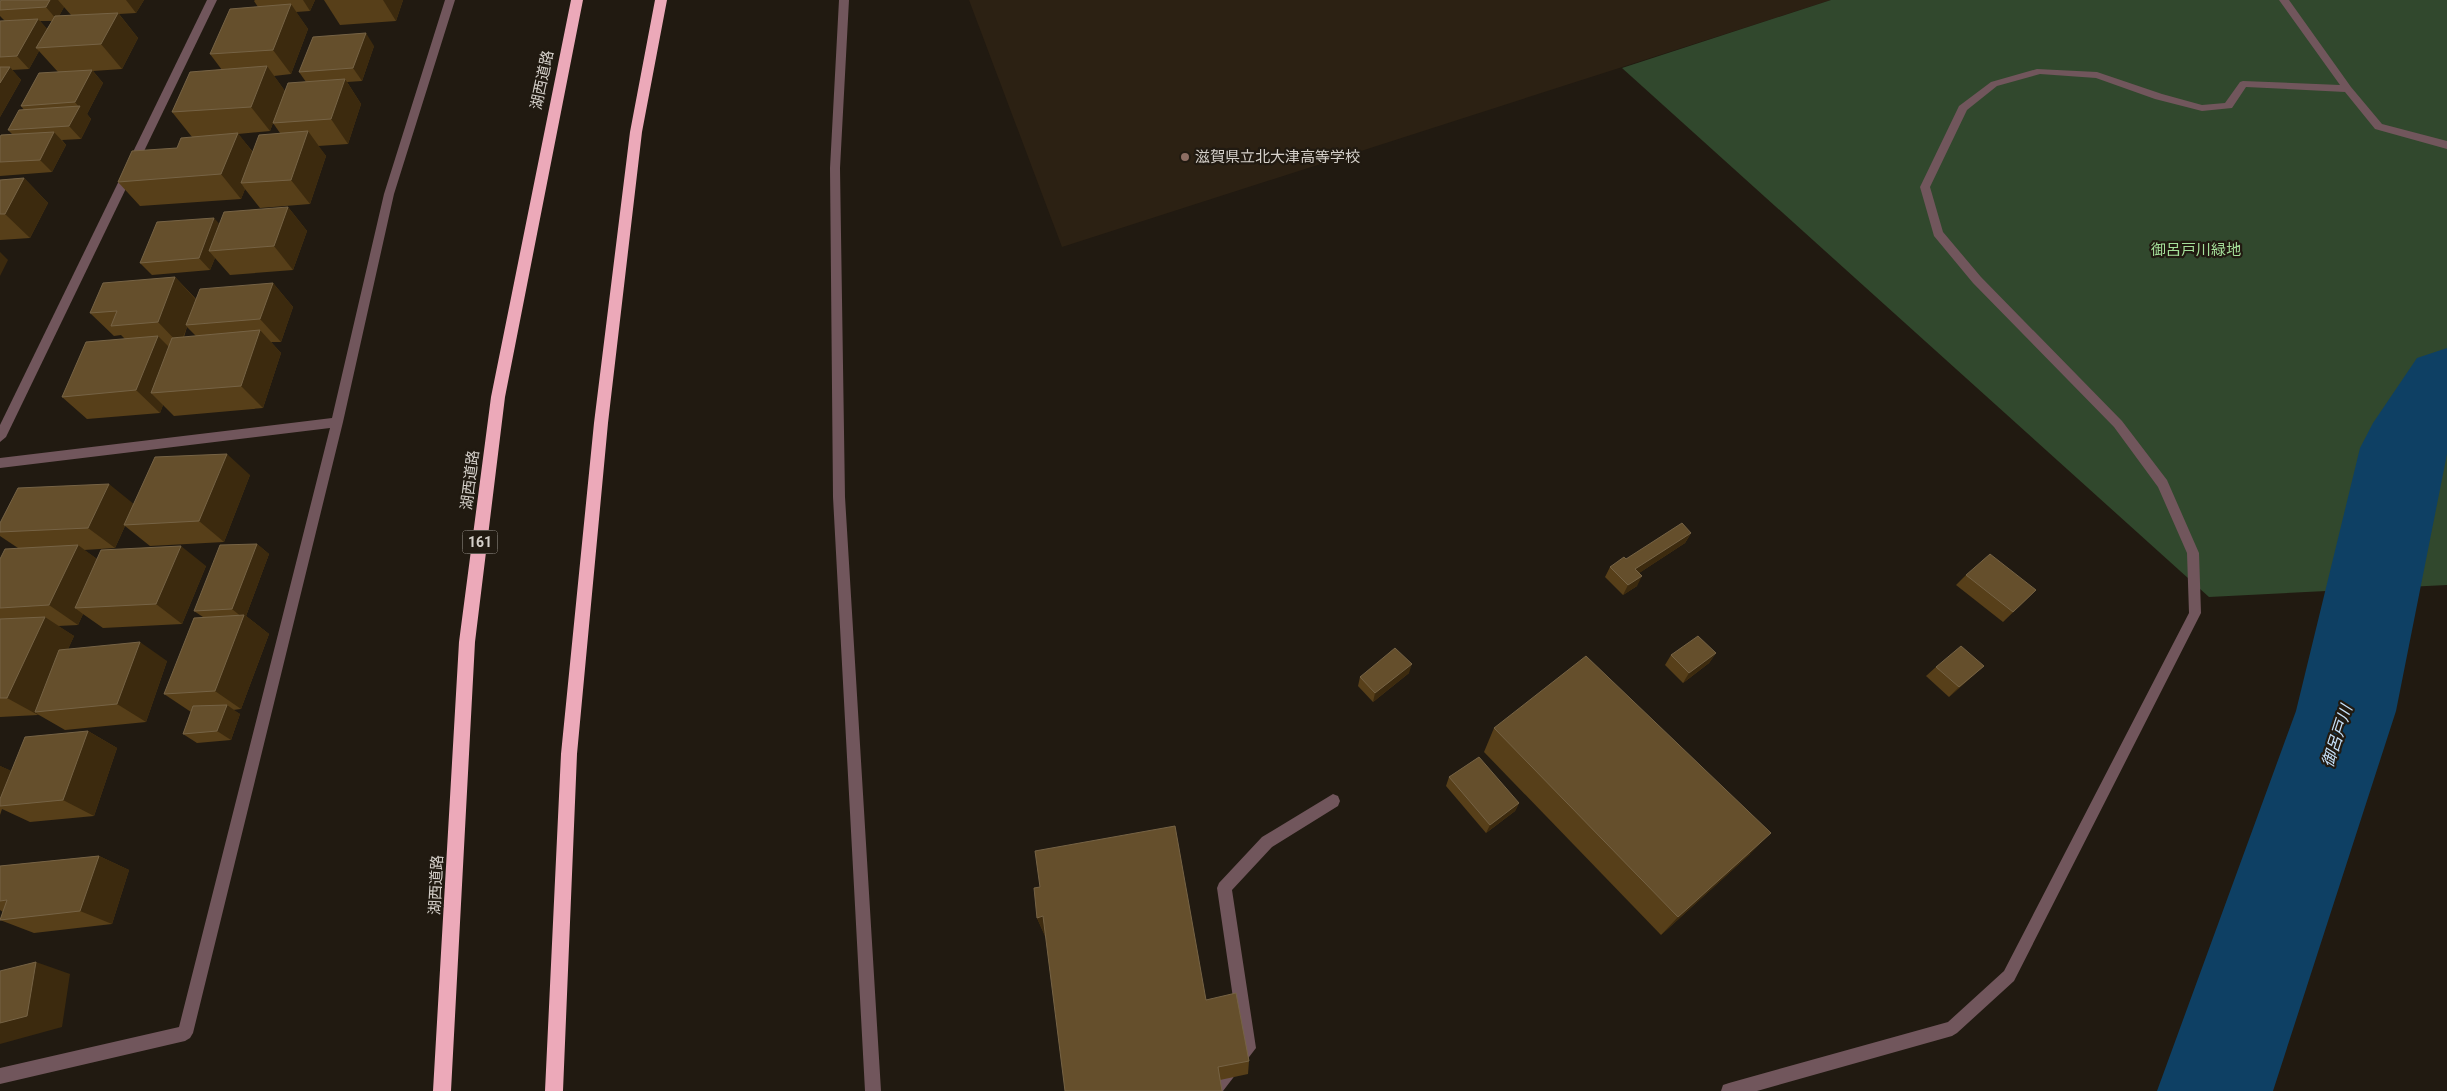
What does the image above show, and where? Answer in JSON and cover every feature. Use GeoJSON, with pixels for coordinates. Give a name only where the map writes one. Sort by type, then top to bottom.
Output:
{"type":"FeatureCollection","features":[{"type":"Feature","properties":{"kind":"highway","name":"湖西道路"},"geometry":{"type":"LineString","coordinates":[[442,1091],[467,642],[498,397],[577,0]]}},
{"type":"Feature","properties":{"kind":"highway"},"geometry":{"type":"LineString","coordinates":[[554,1091],[569,754],[601,423],[636,132],[661,0]]}},
{"type":"Feature","properties":{"kind":"street"},"geometry":{"type":"LineString","coordinates":[[0,437],[212,0]]}},
{"type":"Feature","properties":{"kind":"street"},"geometry":{"type":"LineString","coordinates":[[0,1076],[185,1032],[337,422],[389,194],[450,0]]}},
{"type":"Feature","properties":{"kind":"street"},"geometry":{"type":"LineString","coordinates":[[844,0],[836,168],[839,497],[874,1091]]}},
{"type":"Feature","properties":{"kind":"street"},"geometry":{"type":"LineString","coordinates":[[2284,0],[2348,90],[2379,127],[2447,145]]}},
{"type":"Feature","properties":{"kind":"street"},"geometry":{"type":"LineString","coordinates":[[1729,1091],[1952,1028],[2009,976],[2195,613],[2193,553],[2163,484],[2118,424],[1977,280],[1938,232],[1925,187],[1962,108],[1994,84],[2040,71],[2097,75],[2159,97],[2202,108],[2228,106],[2243,84],[2348,90]]}},
{"type":"Feature","properties":{"kind":"street"},"geometry":{"type":"LineString","coordinates":[[0,463],[337,422]]}},
{"type":"Feature","properties":{"kind":"street"},"geometry":{"type":"LineString","coordinates":[[1213,1091],[1248,1048],[1224,888],[1267,842],[1334,801]]}},
{"type":"Feature","properties":{"kind":"shaded area","name":"滋賀県立北大津高等学校"},"geometry":{"type":"Polygon","coordinates":[[[969,0],[1831,0],[1062,247],[969,0]]]}},
{"type":"Feature","properties":{"kind":"green space","name":"御呂戸川緑地"},"geometry":{"type":"Polygon","coordinates":[[[1831,0],[2447,0],[2447,585],[2209,597],[1622,68],[1831,0]]]}},
{"type":"Feature","properties":{"kind":"building"},"geometry":{"type":"Polygon","coordinates":[[[1,0],[50,0],[46,7],[0,10],[1,0]]]}},
{"type":"Feature","properties":{"kind":"building"},"geometry":{"type":"Polygon","coordinates":[[[291,4],[273,50],[210,54],[230,9],[291,4]]]}},
{"type":"Feature","properties":{"kind":"building"},"geometry":{"type":"Polygon","coordinates":[[[118,13],[101,44],[36,48],[55,16],[118,13]]]}},
{"type":"Feature","properties":{"kind":"building"},"geometry":{"type":"Polygon","coordinates":[[[38,19],[17,56],[0,57],[0,21],[38,19]]]}},
{"type":"Feature","properties":{"kind":"building"},"geometry":{"type":"Polygon","coordinates":[[[366,33],[353,68],[299,72],[313,37],[366,33]]]}},
{"type":"Feature","properties":{"kind":"building"},"geometry":{"type":"Polygon","coordinates":[[[267,66],[251,107],[172,112],[190,72],[267,66]]]}},
{"type":"Feature","properties":{"kind":"building"},"geometry":{"type":"Polygon","coordinates":[[[0,67],[10,67],[0,83],[0,67]]]}},
{"type":"Feature","properties":{"kind":"building"},"geometry":{"type":"Polygon","coordinates":[[[92,70],[75,102],[21,106],[39,73],[92,70]]]}},
{"type":"Feature","properties":{"kind":"building"},"geometry":{"type":"Polygon","coordinates":[[[345,79],[331,119],[273,123],[288,83],[345,79]]]}},
{"type":"Feature","properties":{"kind":"building"},"geometry":{"type":"Polygon","coordinates":[[[80,106],[69,126],[8,130],[19,110],[80,106]]]}},
{"type":"Feature","properties":{"kind":"building"},"geometry":{"type":"Polygon","coordinates":[[[308,131],[291,180],[241,183],[259,135],[308,131]]]}},
{"type":"Feature","properties":{"kind":"building"},"geometry":{"type":"Polygon","coordinates":[[[54,132],[40,160],[0,162],[1,135],[54,132]]]}},
{"type":"Feature","properties":{"kind":"building"},"geometry":{"type":"Polygon","coordinates":[[[238,133],[221,174],[118,182],[132,151],[177,148],[181,138],[238,133]]]}},
{"type":"Feature","properties":{"kind":"building"},"geometry":{"type":"Polygon","coordinates":[[[24,178],[5,214],[0,214],[0,180],[24,178]]]}},
{"type":"Feature","properties":{"kind":"building"},"geometry":{"type":"Polygon","coordinates":[[[288,207],[274,246],[209,251],[224,212],[288,207]]]}},
{"type":"Feature","properties":{"kind":"building"},"geometry":{"type":"Polygon","coordinates":[[[214,218],[199,258],[140,263],[157,222],[214,218]]]}},
{"type":"Feature","properties":{"kind":"building"},"geometry":{"type":"Polygon","coordinates":[[[175,277],[158,322],[111,326],[117,311],[90,313],[103,283],[175,277]]]}},
{"type":"Feature","properties":{"kind":"building"},"geometry":{"type":"Polygon","coordinates":[[[273,283],[260,319],[186,325],[200,289],[273,283]]]}},
{"type":"Feature","properties":{"kind":"building"},"geometry":{"type":"Polygon","coordinates":[[[260,330],[241,386],[151,393],[172,338],[260,330]]]}},
{"type":"Feature","properties":{"kind":"building"},"geometry":{"type":"Polygon","coordinates":[[[158,336],[136,390],[62,397],[86,342],[158,336]]]}},
{"type":"Feature","properties":{"kind":"building"},"geometry":{"type":"Polygon","coordinates":[[[227,454],[199,521],[124,525],[155,457],[227,454]]]}},
{"type":"Feature","properties":{"kind":"building"},"geometry":{"type":"Polygon","coordinates":[[[109,484],[88,528],[0,532],[0,523],[18,488],[109,484]]]}},
{"type":"Feature","properties":{"kind":"building"},"geometry":{"type":"Polygon","coordinates":[[[1682,523],[1691,533],[1635,569],[1642,576],[1628,585],[1610,567],[1624,557],[1626,559],[1682,523]]]}},
{"type":"Feature","properties":{"kind":"building"},"geometry":{"type":"Polygon","coordinates":[[[257,544],[232,609],[194,611],[220,545],[257,544]]]}},
{"type":"Feature","properties":{"kind":"building"},"geometry":{"type":"Polygon","coordinates":[[[78,545],[49,605],[0,608],[0,559],[5,549],[78,545]]]}},
{"type":"Feature","properties":{"kind":"building"},"geometry":{"type":"Polygon","coordinates":[[[181,546],[156,604],[75,608],[101,550],[181,546]]]}},
{"type":"Feature","properties":{"kind":"building"},"geometry":{"type":"Polygon","coordinates":[[[1990,554],[2036,590],[2013,612],[1966,575],[1990,554]]]}},
{"type":"Feature","properties":{"kind":"building"},"geometry":{"type":"Polygon","coordinates":[[[244,615],[215,691],[164,694],[194,618],[244,615]]]}},
{"type":"Feature","properties":{"kind":"building"},"geometry":{"type":"Polygon","coordinates":[[[45,617],[7,698],[0,698],[0,619],[45,617]]]}},
{"type":"Feature","properties":{"kind":"building"},"geometry":{"type":"Polygon","coordinates":[[[1698,636],[1716,653],[1689,673],[1671,655],[1698,636]]]}},
{"type":"Feature","properties":{"kind":"building"},"geometry":{"type":"Polygon","coordinates":[[[140,642],[117,704],[35,712],[59,650],[140,642]]]}},
{"type":"Feature","properties":{"kind":"building"},"geometry":{"type":"Polygon","coordinates":[[[1961,646],[1984,666],[1959,687],[1936,667],[1961,646]]]}},
{"type":"Feature","properties":{"kind":"building"},"geometry":{"type":"Polygon","coordinates":[[[1395,648],[1412,664],[1375,693],[1360,677],[1395,648]]]}},
{"type":"Feature","properties":{"kind":"building"},"geometry":{"type":"Polygon","coordinates":[[[1586,656],[1771,833],[1678,917],[1494,728],[1586,656]]]}},
{"type":"Feature","properties":{"kind":"building"},"geometry":{"type":"Polygon","coordinates":[[[227,705],[217,731],[183,734],[193,706],[227,705]]]}},
{"type":"Feature","properties":{"kind":"building"},"geometry":{"type":"Polygon","coordinates":[[[88,731],[63,800],[0,806],[0,799],[25,737],[88,731]]]}},
{"type":"Feature","properties":{"kind":"building"},"geometry":{"type":"Polygon","coordinates":[[[1479,757],[1519,803],[1490,825],[1449,777],[1479,757]]]}},
{"type":"Feature","properties":{"kind":"building"},"geometry":{"type":"Polygon","coordinates":[[[1175,826],[1206,1000],[1236,993],[1249,1061],[1218,1067],[1222,1091],[1065,1091],[1043,916],[1037,918],[1034,888],[1040,887],[1035,851],[1175,826]]]}},
{"type":"Feature","properties":{"kind":"building"},"geometry":{"type":"Polygon","coordinates":[[[99,856],[80,911],[0,920],[7,900],[0,901],[0,866],[99,856]]]}},
{"type":"Feature","properties":{"kind":"building"},"geometry":{"type":"Polygon","coordinates":[[[36,962],[27,1016],[0,1023],[0,971],[36,962]]]}},
{"type":"Feature","properties":{"kind":"waterway","name":"御呂戸川"},"geometry":{"type":"LineString","coordinates":[[2215,1091],[2346,711],[2404,448],[2447,382]]}},
{"type":"Feature","properties":{"kind":"place","name":"滋賀県立北大津高等学校"},"geometry":{"type":"Point","coordinates":[1185,157]}}]}
